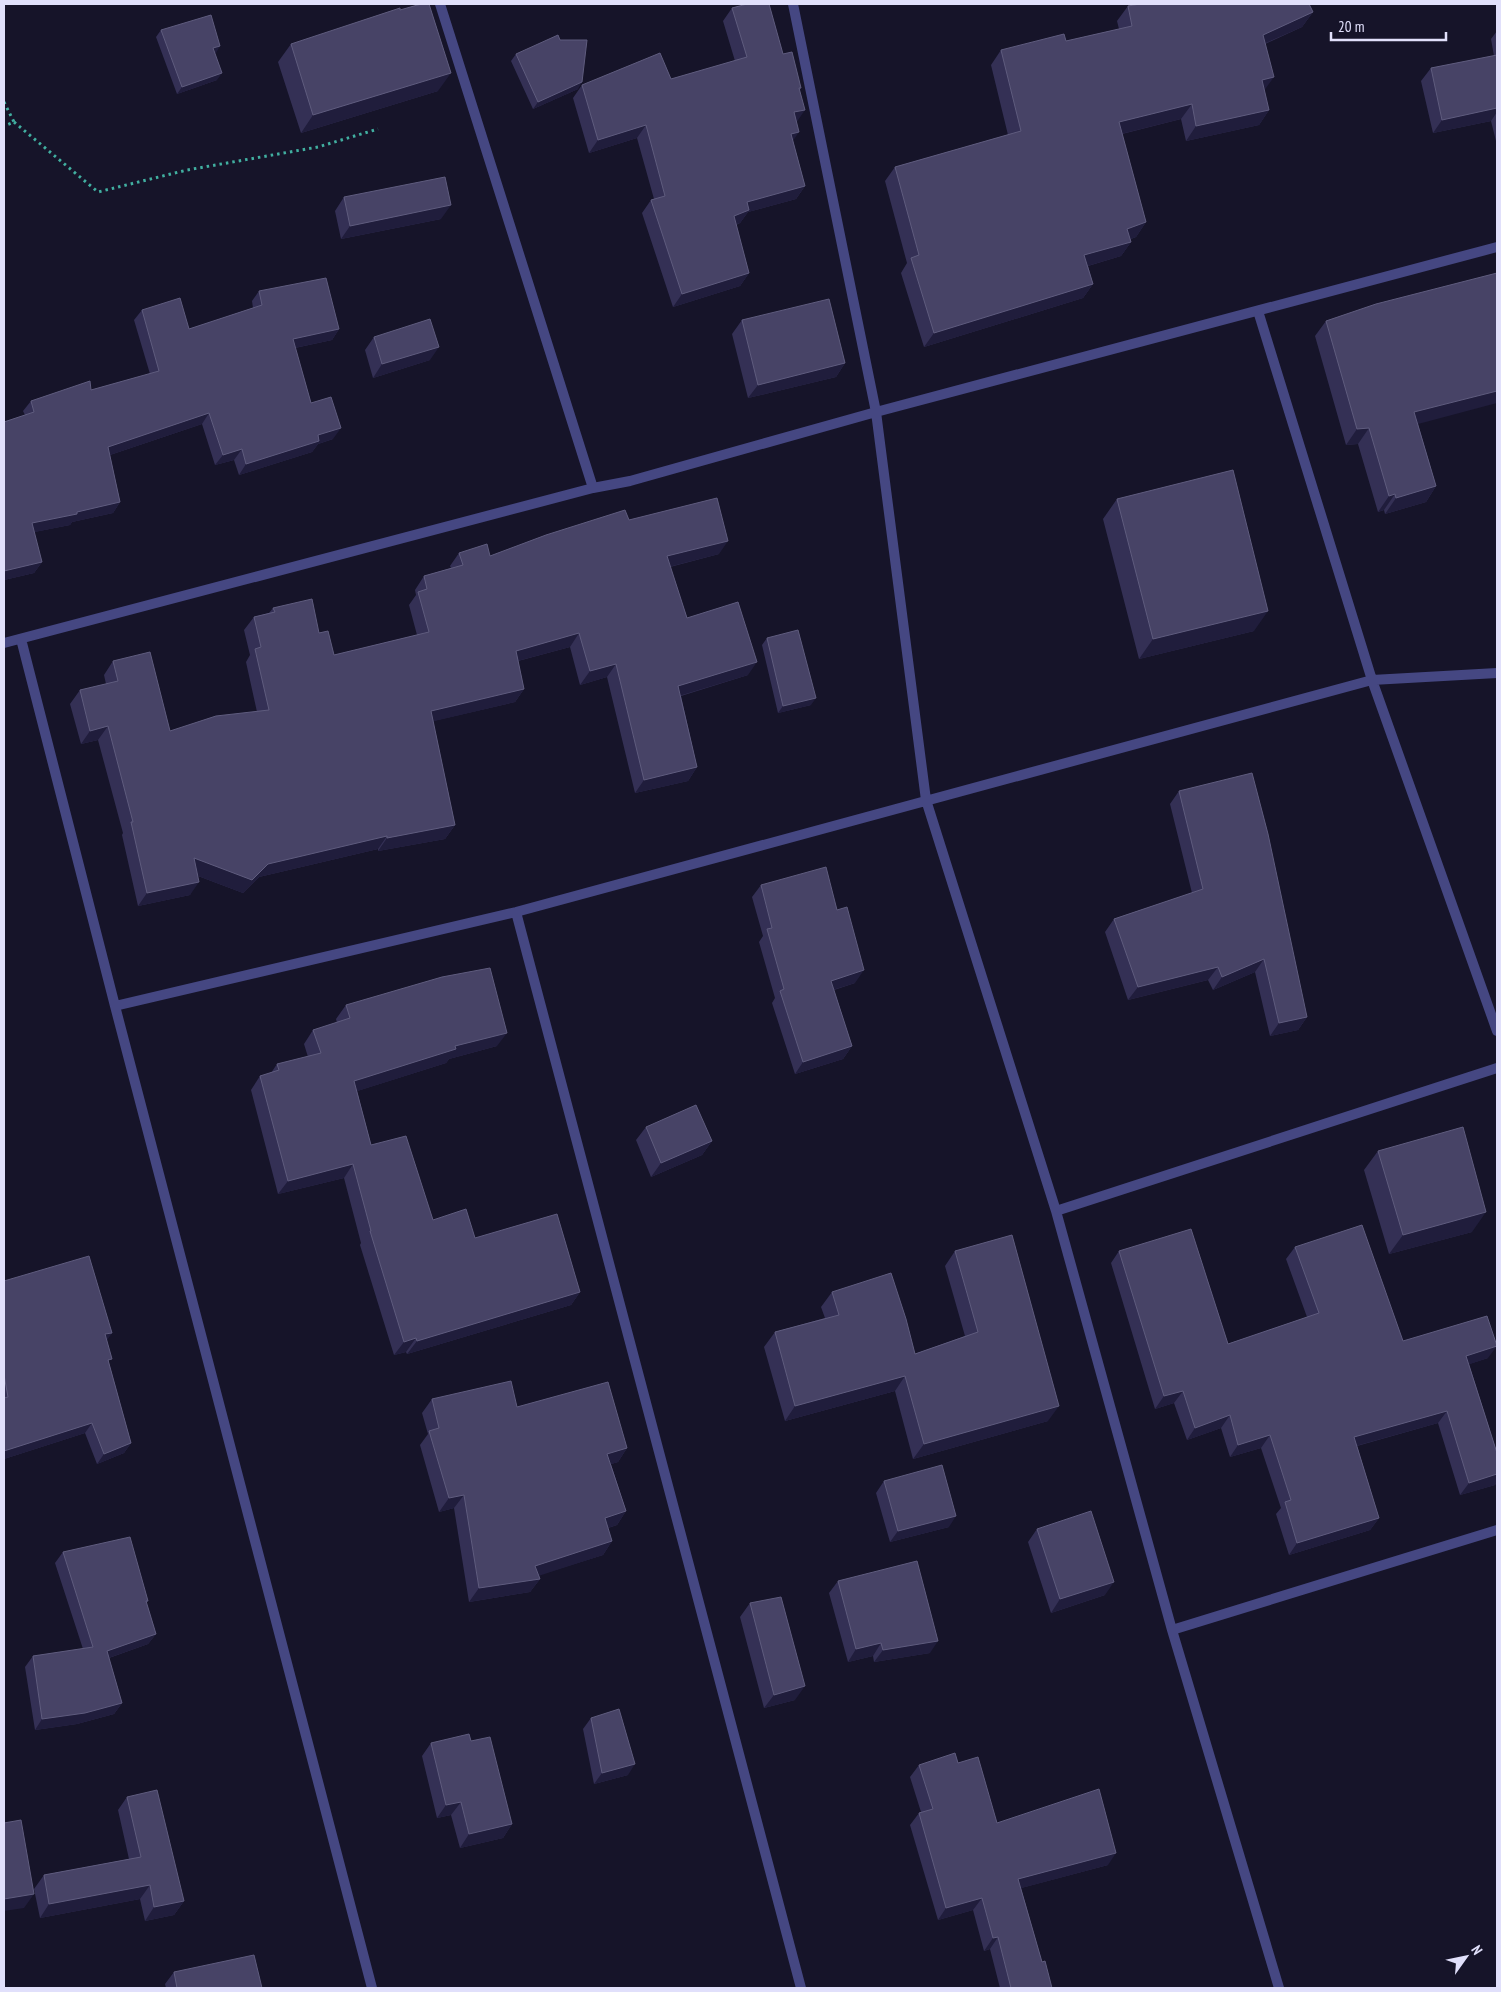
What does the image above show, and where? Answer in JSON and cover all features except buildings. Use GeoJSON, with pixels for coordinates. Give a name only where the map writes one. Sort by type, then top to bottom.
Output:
{"type":"FeatureCollection","features":[{"type":"Feature","properties":{"kind":"street"},"geometry":{"type":"LineString","coordinates":[[440,4],[593,488]]}},
{"type":"Feature","properties":{"kind":"street"},"geometry":{"type":"LineString","coordinates":[[793,4],[876,412],[926,800],[1056,1211],[1172,1630],[1279,1988]]}},
{"type":"Feature","properties":{"kind":"street"},"geometry":{"type":"LineString","coordinates":[[4,644],[593,488],[630,481],[876,412],[1497,248]]}},
{"type":"Feature","properties":{"kind":"street"},"geometry":{"type":"LineString","coordinates":[[1258,311],[1372,680],[1497,1031]]}},
{"type":"Feature","properties":{"kind":"street"},"geometry":{"type":"LineString","coordinates":[[21,639],[372,1988]]}},
{"type":"Feature","properties":{"kind":"street"},"geometry":{"type":"LineString","coordinates":[[115,1006],[516,912],[1372,680],[1497,673]]}},
{"type":"Feature","properties":{"kind":"street"},"geometry":{"type":"LineString","coordinates":[[516,912],[801,1988]]}},
{"type":"Feature","properties":{"kind":"street"},"geometry":{"type":"LineString","coordinates":[[1056,1211],[1497,1068]]}},
{"type":"Feature","properties":{"kind":"street"},"geometry":{"type":"LineString","coordinates":[[1172,1630],[1497,1530]]}},
{"type":"Feature","properties":{"kind":"path"},"geometry":{"type":"LineString","coordinates":[[4,102],[14,122],[98,192],[187,170],[318,147],[378,129]]}},
{"type":"Feature","properties":{"kind":"path"},"geometry":{"type":"LineString","coordinates":[[4,126],[14,122]]}}]}
